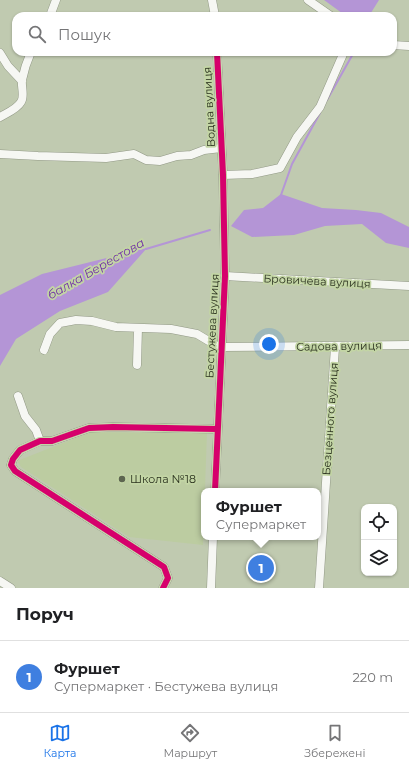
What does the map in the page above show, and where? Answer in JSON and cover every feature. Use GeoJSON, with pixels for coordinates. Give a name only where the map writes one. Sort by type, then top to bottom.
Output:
{"type":"FeatureCollection","features":[{"type":"Feature","properties":{"kind":"street"},"geometry":{"type":"LineString","coordinates":[[52,12],[56,0]]}},
{"type":"Feature","properties":{"kind":"street"},"geometry":{"type":"LineString","coordinates":[[212,0],[214,12]]}},
{"type":"Feature","properties":{"kind":"street"},"geometry":{"type":"LineString","coordinates":[[308,0],[325,12]]}},
{"type":"Feature","properties":{"kind":"street"},"geometry":{"type":"LineString","coordinates":[[397,45],[409,46]]}},
{"type":"Feature","properties":{"kind":"street"},"geometry":{"type":"LineString","coordinates":[[0,53],[8,66],[22,81]]}},
{"type":"Feature","properties":{"kind":"street"},"geometry":{"type":"LineString","coordinates":[[0,118],[17,107],[21,102],[23,97],[22,81],[29,56]]}},
{"type":"Feature","properties":{"kind":"street","name":"Водна вулиця"},"geometry":{"type":"LineString","coordinates":[[217,56],[222,161]]}},
{"type":"Feature","properties":{"kind":"street"},"geometry":{"type":"LineString","coordinates":[[223,175],[252,174],[280,168],[298,137],[320,107],[342,56]]}},
{"type":"Feature","properties":{"kind":"street"},"geometry":{"type":"LineString","coordinates":[[0,154],[106,158],[134,154],[146,160],[160,161],[177,156],[192,155],[204,150],[221,148]]}},
{"type":"Feature","properties":{"kind":"street","name":"Бестужева вулиця"},"geometry":{"type":"LineString","coordinates":[[215,488],[225,276],[222,161]]}},
{"type":"Feature","properties":{"kind":"street","name":"Бровичева вулиця"},"geometry":{"type":"LineString","coordinates":[[225,276],[409,286]]}},
{"type":"Feature","properties":{"kind":"street"},"geometry":{"type":"LineString","coordinates":[[44,350],[50,334],[60,323],[76,320],[92,321],[116,327],[171,329],[197,334],[217,346],[222,347]]}},
{"type":"Feature","properties":{"kind":"street"},"geometry":{"type":"LineString","coordinates":[[137,365],[138,328]]}},
{"type":"Feature","properties":{"kind":"street","name":"Садова вулиця"},"geometry":{"type":"LineString","coordinates":[[222,347],[409,345]]}},
{"type":"Feature","properties":{"kind":"street","name":"Безценного вулиця"},"geometry":{"type":"LineString","coordinates":[[319,588],[335,346]]}},
{"type":"Feature","properties":{"kind":"street"},"geometry":{"type":"LineString","coordinates":[[18,396],[25,416],[36,430],[40,441]]}},
{"type":"Feature","properties":{"kind":"street"},"geometry":{"type":"LineString","coordinates":[[163,588],[168,578],[164,567],[15,471],[11,465],[12,459],[20,450],[40,441],[52,441],[89,428],[217,429]]}},
{"type":"Feature","properties":{"kind":"street"},"geometry":{"type":"LineString","coordinates":[[211,588],[213,540]]}},
{"type":"Feature","properties":{"kind":"street"},"geometry":{"type":"LineString","coordinates":[[0,582],[11,588]]}},
{"type":"Feature","properties":{"kind":"shaded area","name":"Школа №18"},"geometry":{"type":"Polygon","coordinates":[[[91,432],[207,433],[205,488],[201,488],[201,540],[203,540],[203,545],[129,537],[21,467],[17,461],[91,432]]]}},
{"type":"Feature","properties":{"kind":"water"},"geometry":{"type":"Polygon","coordinates":[[[324,0],[379,0],[372,12],[340,12],[324,0]]]}},
{"type":"Feature","properties":{"kind":"water"},"geometry":{"type":"Polygon","coordinates":[[[281,194],[322,208],[381,213],[409,227],[409,248],[386,243],[362,224],[325,226],[294,235],[252,237],[231,226],[244,210],[263,208],[281,194]]]}},
{"type":"Feature","properties":{"kind":"water"},"geometry":{"type":"Polygon","coordinates":[[[147,248],[108,292],[60,311],[16,339],[0,366],[0,295],[42,274],[147,248]]]}},
{"type":"Feature","properties":{"kind":"waterway"},"geometry":{"type":"LineString","coordinates":[[327,100],[352,56]]}},
{"type":"Feature","properties":{"kind":"waterway"},"geometry":{"type":"LineString","coordinates":[[281,195],[292,164],[320,113]]}},
{"type":"Feature","properties":{"kind":"waterway","name":"балка Берестова"},"geometry":{"type":"LineString","coordinates":[[146,249],[210,230]]}},
{"type":"Feature","properties":{"kind":"cycle path"},"geometry":{"type":"LineString","coordinates":[[215,488],[225,276],[223,175],[217,56]]}},
{"type":"Feature","properties":{"kind":"cycle path"},"geometry":{"type":"LineString","coordinates":[[163,588],[168,578],[164,567],[15,471],[11,465],[13,459],[20,450],[40,441],[52,441],[89,428],[217,429]]}},
{"type":"Feature","properties":{"kind":"place","name":"Школа №18"},"geometry":{"type":"Point","coordinates":[122,479]}},
{"type":"Feature","properties":{"kind":"place","name":"Фуршет"},"geometry":{"type":"Point","coordinates":[261,568]}}]}
